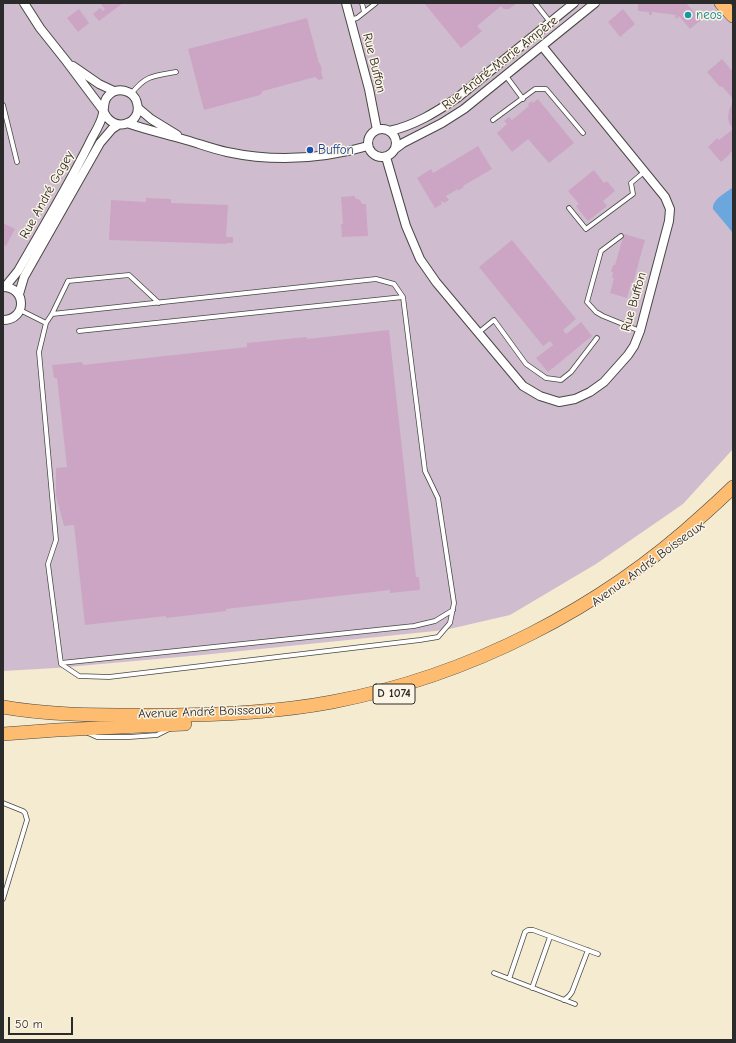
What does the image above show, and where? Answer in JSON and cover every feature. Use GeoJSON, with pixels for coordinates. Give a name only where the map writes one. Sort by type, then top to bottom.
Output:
{"type":"FeatureCollection","features":[{"type":"Feature","properties":{"kind":"main road"},"geometry":{"type":"LineString","coordinates":[[721,3],[733,16]]}},
{"type":"Feature","properties":{"kind":"main road"},"geometry":{"type":"LineString","coordinates":[[730,3],[733,6]]}},
{"type":"Feature","properties":{"kind":"main road","name":"Avenue André Boisseaux"},"geometry":{"type":"LineString","coordinates":[[3,707],[39,712],[116,715],[187,716],[252,713],[333,702],[422,678],[490,653],[553,622],[587,602],[661,551],[689,528],[733,487]]}},
{"type":"Feature","properties":{"kind":"main road","name":"Avenue André Boisseaux"},"geometry":{"type":"LineString","coordinates":[[3,734],[233,722],[297,715],[354,704],[416,688],[478,666],[546,634],[614,593],[733,499]]}},
{"type":"Feature","properties":{"kind":"street"},"geometry":{"type":"LineString","coordinates":[[24,3],[53,46],[67,62],[109,120],[118,125],[127,124],[228,152],[274,158],[313,157],[368,146]]}},
{"type":"Feature","properties":{"kind":"street","name":"Rue Buffon"},"geometry":{"type":"LineString","coordinates":[[346,3],[369,89],[377,130]]}},
{"type":"Feature","properties":{"kind":"street","name":"Rue André-Marie Ampère"},"geometry":{"type":"LineString","coordinates":[[377,130],[397,130],[436,112],[457,98],[574,3]]}},
{"type":"Feature","properties":{"kind":"street","name":"Rue André-Marie Ampère"},"geometry":{"type":"LineString","coordinates":[[386,157],[403,143],[442,123],[464,109],[595,3]]}},
{"type":"Feature","properties":{"kind":"street","name":"Rue Buffon"},"geometry":{"type":"LineString","coordinates":[[386,157],[406,226],[420,259],[436,282],[523,386],[540,396],[559,402],[575,399],[590,392],[604,382],[634,346],[640,331],[670,215],[668,203],[542,46]]}},
{"type":"Feature","properties":{"kind":"street"},"geometry":{"type":"LineString","coordinates":[[67,62],[99,84],[114,91],[123,90],[131,94],[135,98],[138,108],[151,119],[186,140]]}},
{"type":"Feature","properties":{"kind":"street"},"geometry":{"type":"LineString","coordinates":[[103,111],[104,101],[114,91]]}},
{"type":"Feature","properties":{"kind":"street"},"geometry":{"type":"LineString","coordinates":[[127,124],[135,117],[138,108]]}},
{"type":"Feature","properties":{"kind":"street","name":"Rue André Gagey"},"geometry":{"type":"LineString","coordinates":[[4,287],[18,271],[92,139],[103,111]]}},
{"type":"Feature","properties":{"kind":"street","name":"Rue André Gagey"},"geometry":{"type":"LineString","coordinates":[[19,294],[24,277],[100,143],[105,136],[118,125]]}},
{"type":"Feature","properties":{"kind":"street"},"geometry":{"type":"LineString","coordinates":[[377,130],[369,138],[368,146],[373,154],[386,157]]}},
{"type":"Feature","properties":{"kind":"street"},"geometry":{"type":"LineString","coordinates":[[389,131],[395,137],[395,149]]}},
{"type":"Feature","properties":{"kind":"street"},"geometry":{"type":"LineString","coordinates":[[3,320],[13,318],[20,310],[21,302],[19,294],[13,289],[4,287]]}},
{"type":"Feature","properties":{"kind":"lane"},"geometry":{"type":"LineString","coordinates":[[362,3],[364,12]]}},
{"type":"Feature","properties":{"kind":"lane"},"geometry":{"type":"LineString","coordinates":[[350,20],[357,18],[376,3]]}},
{"type":"Feature","properties":{"kind":"lane"},"geometry":{"type":"LineString","coordinates":[[535,3],[550,22]]}},
{"type":"Feature","properties":{"kind":"lane"},"geometry":{"type":"LineString","coordinates":[[131,94],[145,79],[176,72]]}},
{"type":"Feature","properties":{"kind":"lane"},"geometry":{"type":"LineString","coordinates":[[506,76],[523,98]]}},
{"type":"Feature","properties":{"kind":"lane"},"geometry":{"type":"LineString","coordinates":[[493,120],[535,89],[546,89],[583,133]]}},
{"type":"Feature","properties":{"kind":"lane"},"geometry":{"type":"LineString","coordinates":[[3,105],[17,162]]}},
{"type":"Feature","properties":{"kind":"lane"},"geometry":{"type":"LineString","coordinates":[[569,208],[586,229],[633,194],[631,183],[644,172]]}},
{"type":"Feature","properties":{"kind":"lane"},"geometry":{"type":"LineString","coordinates":[[620,236],[601,250],[587,302],[596,312],[603,316],[621,325],[640,331]]}},
{"type":"Feature","properties":{"kind":"lane"},"geometry":{"type":"LineString","coordinates":[[52,314],[159,303],[376,279],[394,284],[403,296],[425,471],[438,498],[454,603],[450,623],[438,637],[109,677],[79,676],[61,664],[48,564],[56,540],[39,352],[46,323],[68,281],[129,275],[159,303]]}},
{"type":"Feature","properties":{"kind":"lane"},"geometry":{"type":"LineString","coordinates":[[79,331],[403,296]]}},
{"type":"Feature","properties":{"kind":"lane"},"geometry":{"type":"LineString","coordinates":[[20,310],[46,323]]}},
{"type":"Feature","properties":{"kind":"lane"},"geometry":{"type":"LineString","coordinates":[[478,333],[494,320],[526,364],[546,378],[561,380],[571,372],[597,338]]}},
{"type":"Feature","properties":{"kind":"lane"},"geometry":{"type":"LineString","coordinates":[[61,664],[414,626],[435,621],[453,610]]}},
{"type":"Feature","properties":{"kind":"lane"},"geometry":{"type":"LineString","coordinates":[[3,803],[23,811],[27,820],[3,899]]}},
{"type":"Feature","properties":{"kind":"lane"},"geometry":{"type":"LineString","coordinates":[[509,979],[525,932],[528,930],[532,930],[598,954]]}},
{"type":"Feature","properties":{"kind":"lane"},"geometry":{"type":"LineString","coordinates":[[532,988],[550,937]]}},
{"type":"Feature","properties":{"kind":"lane"},"geometry":{"type":"LineString","coordinates":[[564,1000],[572,992],[588,950]]}},
{"type":"Feature","properties":{"kind":"lane"},"geometry":{"type":"LineString","coordinates":[[494,973],[575,1004]]}},
{"type":"Feature","properties":{"kind":"shaded area"},"geometry":{"type":"Polygon","coordinates":[[[3,3],[733,3],[733,449],[683,504],[596,564],[510,615],[445,630],[202,655],[56,668],[3,671],[3,3]]]}},
{"type":"Feature","properties":{"kind":"water"},"geometry":{"type":"Polygon","coordinates":[[[733,187],[733,233],[713,209],[713,205],[720,196],[733,187]]]}},
{"type":"Feature","properties":{"kind":"building"},"geometry":{"type":"Polygon","coordinates":[[[100,3],[123,3],[99,21],[93,14],[100,8],[103,11],[105,9],[100,3]]]}},
{"type":"Feature","properties":{"kind":"building"},"geometry":{"type":"Polygon","coordinates":[[[424,3],[517,3],[509,9],[504,9],[501,6],[477,26],[482,31],[461,48],[424,3]]]}},
{"type":"Feature","properties":{"kind":"building","name":"neos"},"geometry":{"type":"Polygon","coordinates":[[[638,3],[686,3],[701,20],[690,29],[679,16],[677,19],[675,17],[676,15],[652,12],[652,15],[649,15],[649,12],[638,11],[638,3]]]}},
{"type":"Feature","properties":{"kind":"building"},"geometry":{"type":"Polygon","coordinates":[[[79,9],[89,23],[78,32],[67,18],[79,9]]]}},
{"type":"Feature","properties":{"kind":"building"},"geometry":{"type":"Polygon","coordinates":[[[623,9],[635,24],[620,37],[608,22],[623,9]]]}},
{"type":"Feature","properties":{"kind":"building"},"geometry":{"type":"Polygon","coordinates":[[[307,18],[323,79],[319,80],[315,77],[263,91],[260,95],[204,110],[188,49],[307,18]]]}},
{"type":"Feature","properties":{"kind":"building"},"geometry":{"type":"Polygon","coordinates":[[[722,59],[733,72],[733,99],[707,72],[722,59]]]}},
{"type":"Feature","properties":{"kind":"building"},"geometry":{"type":"Polygon","coordinates":[[[538,99],[574,143],[549,163],[528,139],[512,152],[497,133],[507,124],[504,121],[509,117],[512,120],[529,106],[528,104],[532,101],[533,103],[538,99]]]}},
{"type":"Feature","properties":{"kind":"building"},"geometry":{"type":"Polygon","coordinates":[[[733,103],[733,129],[729,123],[728,117],[729,110],[733,103]]]}},
{"type":"Feature","properties":{"kind":"building"},"geometry":{"type":"Polygon","coordinates":[[[733,129],[733,150],[721,162],[708,147],[717,138],[719,140],[733,129]]]}},
{"type":"Feature","properties":{"kind":"building"},"geometry":{"type":"Polygon","coordinates":[[[478,146],[492,169],[463,186],[464,187],[458,191],[458,189],[446,196],[449,200],[444,203],[443,201],[441,202],[442,204],[435,208],[417,178],[431,169],[433,173],[478,146]]]}},
{"type":"Feature","properties":{"kind":"building"},"geometry":{"type":"Polygon","coordinates":[[[594,170],[604,183],[607,181],[615,191],[603,201],[607,206],[588,221],[576,206],[579,204],[568,191],[594,170]]]}},
{"type":"Feature","properties":{"kind":"building"},"geometry":{"type":"Polygon","coordinates":[[[355,196],[355,198],[360,200],[362,204],[366,204],[368,236],[342,237],[341,224],[343,224],[341,197],[355,196]]]}},
{"type":"Feature","properties":{"kind":"building"},"geometry":{"type":"Polygon","coordinates":[[[146,198],[171,199],[171,203],[228,205],[226,237],[233,237],[233,243],[109,240],[111,200],[146,202],[146,198]]]}},
{"type":"Feature","properties":{"kind":"building"},"geometry":{"type":"Polygon","coordinates":[[[3,223],[15,229],[6,246],[3,245],[3,223]]]}},
{"type":"Feature","properties":{"kind":"building"},"geometry":{"type":"Polygon","coordinates":[[[624,234],[645,240],[633,283],[631,283],[627,298],[610,293],[614,278],[612,278],[613,272],[611,272],[613,265],[615,265],[624,234]]]}},
{"type":"Feature","properties":{"kind":"building"},"geometry":{"type":"Polygon","coordinates":[[[512,240],[576,319],[563,330],[566,334],[581,322],[592,336],[548,372],[536,358],[553,345],[550,341],[543,346],[479,267],[512,240]]]}},
{"type":"Feature","properties":{"kind":"building"},"geometry":{"type":"Polygon","coordinates":[[[389,330],[416,577],[419,577],[420,590],[390,593],[390,590],[226,609],[226,611],[166,618],[166,616],[85,625],[74,525],[64,526],[56,496],[56,468],[67,467],[57,378],[54,378],[52,365],[82,362],[83,365],[247,347],[247,343],[307,337],[307,339],[389,330]]]}},
{"type":"Feature","properties":{"kind":"place","name":"neos"},"geometry":{"type":"Point","coordinates":[688,15]}},
{"type":"Feature","properties":{"kind":"place","name":"Buffon"},"geometry":{"type":"Point","coordinates":[310,150]}}]}
